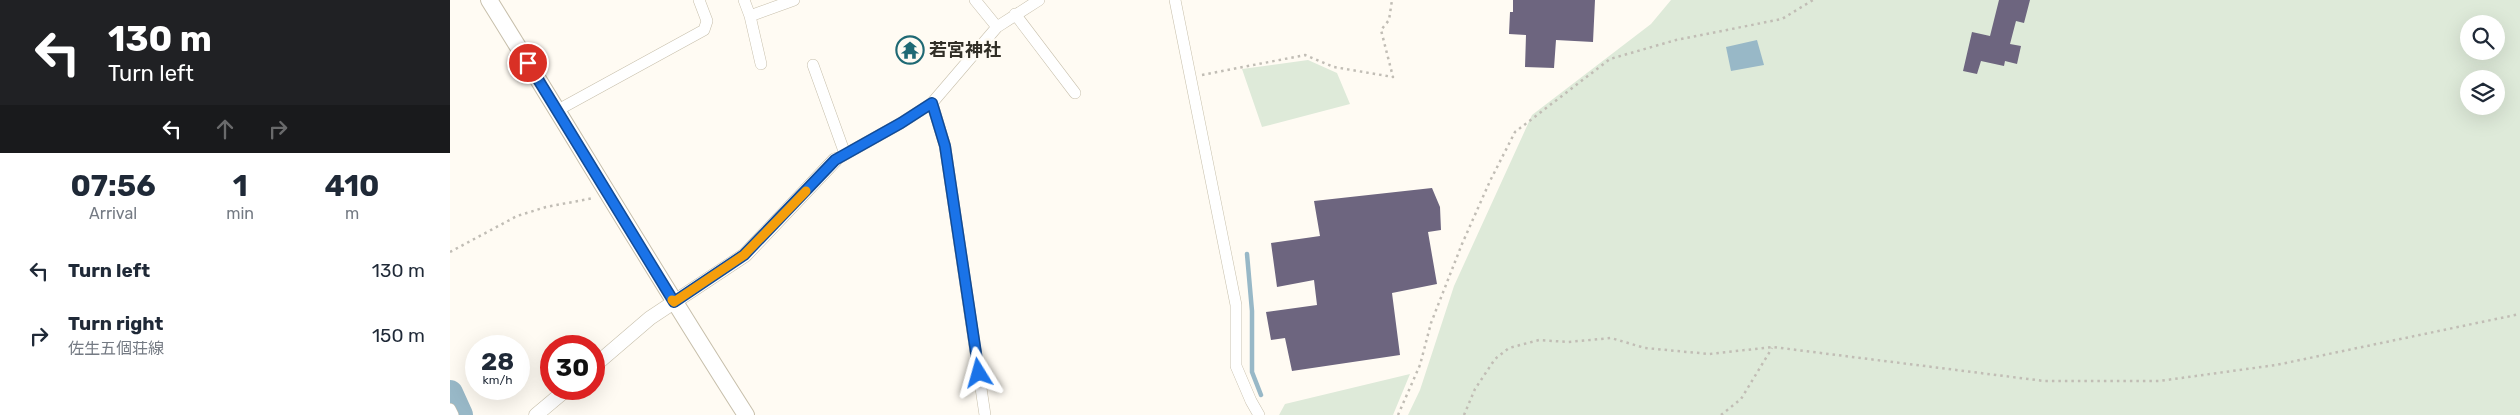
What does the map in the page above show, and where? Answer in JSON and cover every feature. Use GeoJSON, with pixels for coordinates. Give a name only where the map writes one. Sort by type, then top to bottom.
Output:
{"type":"FeatureCollection","features":[{"type":"Feature","properties":{"kind":"main road"},"geometry":{"type":"LineString","coordinates":[[489,0],[674,302],[746,415]]}},
{"type":"Feature","properties":{"kind":"street"},"geometry":{"type":"LineString","coordinates":[[558,110],[704,30],[707,21],[698,0]]}},
{"type":"Feature","properties":{"kind":"street"},"geometry":{"type":"LineString","coordinates":[[744,0],[750,16],[761,64]]}},
{"type":"Feature","properties":{"kind":"street"},"geometry":{"type":"LineString","coordinates":[[750,16],[794,0]]}},
{"type":"Feature","properties":{"kind":"street"},"geometry":{"type":"LineString","coordinates":[[976,0],[997,27]]}},
{"type":"Feature","properties":{"kind":"street"},"geometry":{"type":"LineString","coordinates":[[605,357],[650,318],[744,255],[840,157],[901,123],[932,103],[997,27],[1040,0]]}},
{"type":"Feature","properties":{"kind":"street"},"geometry":{"type":"LineString","coordinates":[[1175,0],[1236,305],[1236,366],[1259,415]]}},
{"type":"Feature","properties":{"kind":"street"},"geometry":{"type":"LineString","coordinates":[[1015,14],[1075,93]]}},
{"type":"Feature","properties":{"kind":"street"},"geometry":{"type":"LineString","coordinates":[[813,65],[840,157]]}},
{"type":"Feature","properties":{"kind":"street"},"geometry":{"type":"LineString","coordinates":[[932,103],[945,146],[985,415]]}},
{"type":"Feature","properties":{"kind":"street"},"geometry":{"type":"LineString","coordinates":[[536,415],[554,400]]}},
{"type":"Feature","properties":{"kind":"street"},"geometry":{"type":"LineString","coordinates":[[450,409],[453,415]]}},
{"type":"Feature","properties":{"kind":"path"},"geometry":{"type":"LineString","coordinates":[[1191,77],[1305,55],[1334,67],[1392,77],[1381,30],[1389,20],[1392,0]]}},
{"type":"Feature","properties":{"kind":"path"},"geometry":{"type":"LineString","coordinates":[[1398,415],[1420,365],[1430,323],[1462,244],[1490,181],[1515,132],[1610,59],[1676,40],[1782,19],[1813,0]]}},
{"type":"Feature","properties":{"kind":"path"},"geometry":{"type":"LineString","coordinates":[[450,252],[517,216],[546,206],[597,197],[612,198]]}},
{"type":"Feature","properties":{"kind":"path"},"geometry":{"type":"LineString","coordinates":[[1464,415],[1475,389],[1495,359],[1509,348],[1539,340],[1568,342],[1612,338],[1645,348],[1709,354],[1773,347],[2044,381],[2159,381],[2276,365],[2520,314]]}},
{"type":"Feature","properties":{"kind":"path"},"geometry":{"type":"LineString","coordinates":[[1721,415],[1740,399],[1773,347]]}},
{"type":"Feature","properties":{"kind":"green space"},"geometry":{"type":"Polygon","coordinates":[[[1671,0],[2520,0],[2520,415],[1408,415],[1420,390],[1454,286],[1532,115],[1651,24],[1671,0]]]}},
{"type":"Feature","properties":{"kind":"green space"},"geometry":{"type":"Polygon","coordinates":[[[1308,60],[1337,73],[1350,104],[1262,127],[1242,69],[1308,60]]]}},
{"type":"Feature","properties":{"kind":"green space"},"geometry":{"type":"Polygon","coordinates":[[[1410,374],[1393,415],[1279,415],[1285,404],[1410,374]]]}},
{"type":"Feature","properties":{"kind":"water"},"geometry":{"type":"Polygon","coordinates":[[[1757,40],[1764,65],[1731,71],[1726,47],[1757,40]]]}},
{"type":"Feature","properties":{"kind":"building"},"geometry":{"type":"Polygon","coordinates":[[[1513,0],[1595,0],[1593,42],[1556,40],[1554,68],[1525,67],[1526,35],[1509,34],[1510,12],[1513,12],[1513,0]]]}},
{"type":"Feature","properties":{"kind":"building"},"geometry":{"type":"Polygon","coordinates":[[[1999,0],[2030,0],[2024,23],[2016,21],[2010,44],[2021,46],[2017,64],[2005,61],[2004,66],[1981,61],[1977,74],[1963,71],[1972,32],[1990,36],[1999,0]]]}},
{"type":"Feature","properties":{"kind":"building","name":"若宮神社"},"geometry":{"type":"Polygon","coordinates":[[[912,42],[919,51],[908,59],[902,50],[912,42]]]}},
{"type":"Feature","properties":{"kind":"building"},"geometry":{"type":"Polygon","coordinates":[[[1432,188],[1440,207],[1441,230],[1428,232],[1437,284],[1392,293],[1400,355],[1292,371],[1285,338],[1271,340],[1266,312],[1317,305],[1314,280],[1277,287],[1271,243],[1320,236],[1314,201],[1432,188]]]}},
{"type":"Feature","properties":{"kind":"waterway"},"geometry":{"type":"LineString","coordinates":[[1247,254],[1252,311],[1252,372],[1261,395]]}},
{"type":"Feature","properties":{"kind":"waterway"},"geometry":{"type":"LineString","coordinates":[[450,393],[460,415]]}},
{"type":"Feature","properties":{"kind":"slow traffic"},"geometry":{"type":"LineString","coordinates":[[672,300],[674,302],[744,255],[806,191]]}},
{"type":"Feature","properties":{"kind":"place","name":"若宮神社"},"geometry":{"type":"Point","coordinates":[910,50]}},
{"type":"Feature","properties":{"kind":"route"},"geometry":{"type":"LineString","coordinates":[[528,63],[674,302],[744,255],[835,160],[901,123],[932,103],[945,146],[979,373]]}}]}
